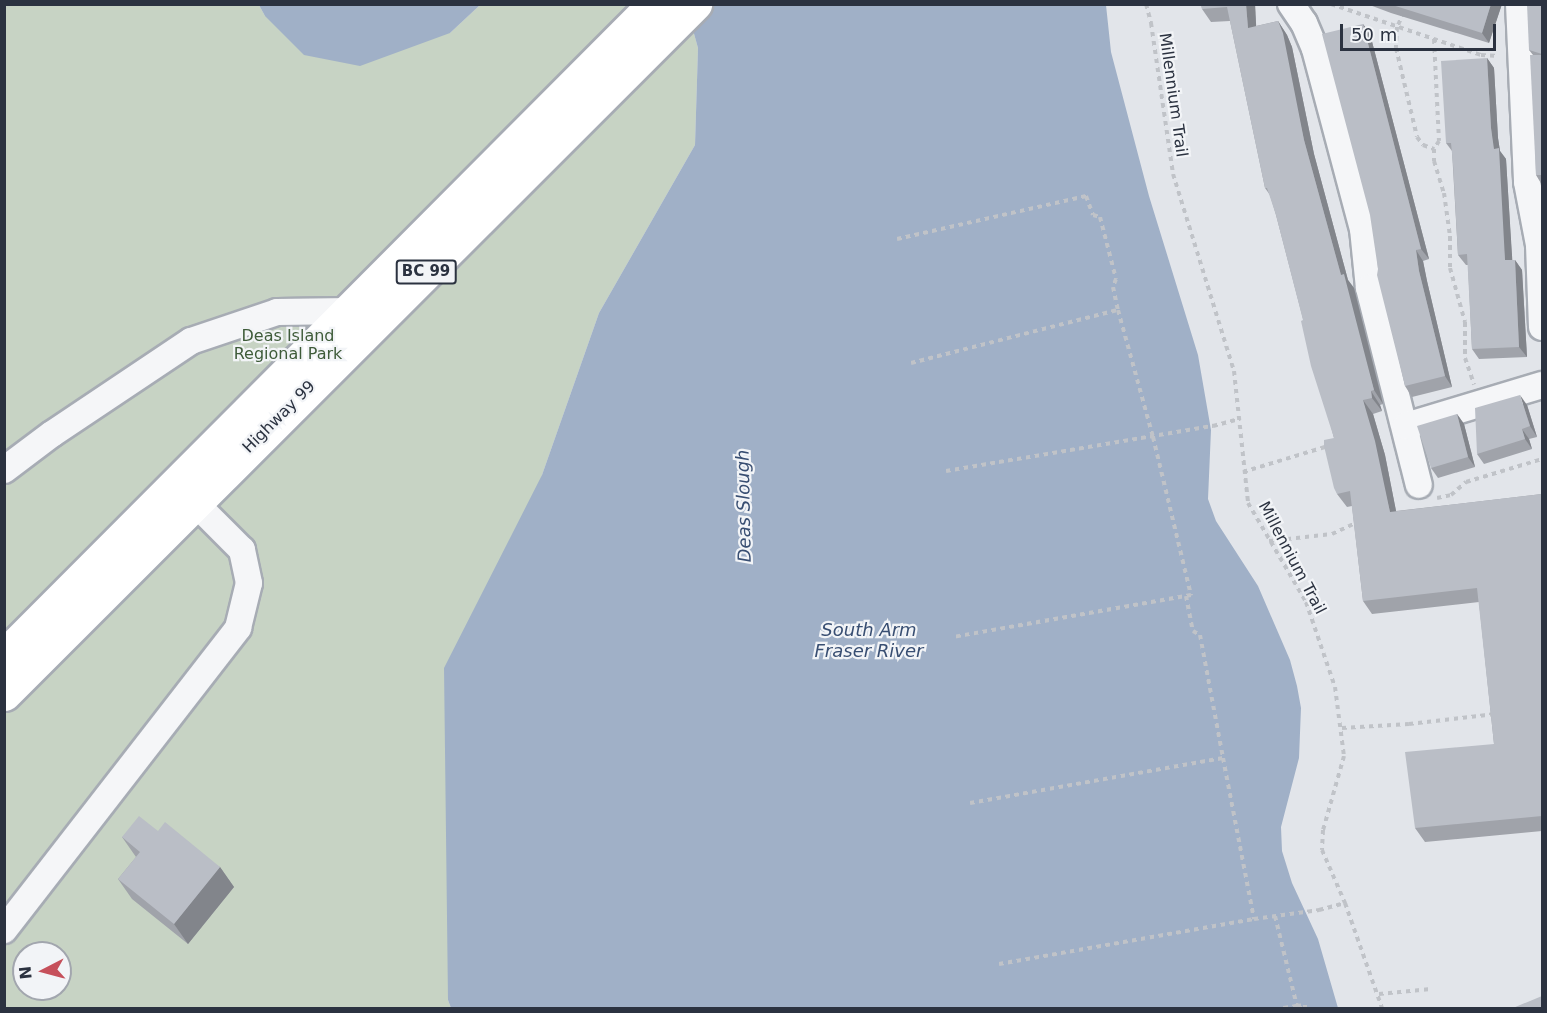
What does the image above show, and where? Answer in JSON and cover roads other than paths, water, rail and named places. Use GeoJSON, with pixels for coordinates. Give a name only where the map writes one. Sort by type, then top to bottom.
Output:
{"type":"FeatureCollection","features":[{"type":"Feature","properties":{"kind":"highway","name":"BC 99"},"geometry":{"type":"LineString","coordinates":[[652,20],[694,4]]}},
{"type":"Feature","properties":{"kind":"highway","name":"Highway 99"},"geometry":{"type":"LineString","coordinates":[[4,656],[350,311],[652,20]]}},
{"type":"Feature","properties":{"kind":"highway","name":"Highway 99"},"geometry":{"type":"LineString","coordinates":[[4,694],[194,502],[652,20]]}},
{"type":"Feature","properties":{"kind":"lane"},"geometry":{"type":"LineString","coordinates":[[1291,4],[1304,23],[1315,48],[1363,229],[1369,288],[1406,426],[1419,485]]}},
{"type":"Feature","properties":{"kind":"lane"},"geometry":{"type":"LineString","coordinates":[[1519,4],[1527,182],[1539,245],[1542,327]]}},
{"type":"Feature","properties":{"kind":"lane"},"geometry":{"type":"LineString","coordinates":[[4,470],[52,434],[191,341],[277,312],[350,311]]}},
{"type":"Feature","properties":{"kind":"lane"},"geometry":{"type":"LineString","coordinates":[[1406,426],[1542,380]]}},
{"type":"Feature","properties":{"kind":"lane"},"geometry":{"type":"LineString","coordinates":[[4,930],[238,628],[249,583],[242,550],[194,502]]}},
{"type":"Feature","properties":{"kind":"water"},"geometry":{"type":"Polygon","coordinates":[[[259,5],[480,5],[450,33],[360,66],[304,55],[265,16],[259,5]]]}},
{"type":"Feature","properties":{"kind":"water","name":"South Arm Fraser River"},"geometry":{"type":"Polygon","coordinates":[[[686,5],[1106,5],[1111,52],[1149,196],[1198,355],[1211,430],[1208,499],[1216,521],[1258,586],[1290,660],[1297,686],[1301,708],[1299,758],[1281,827],[1282,851],[1292,883],[1318,939],[1338,1008],[451,1008],[448,1000],[444,668],[542,475],[599,313],[695,145],[698,48],[686,5]]]}},
{"type":"Feature","properties":{"kind":"park label","name":"Deas Island Regional Park"},"geometry":{"type":"Point","coordinates":[288,345]}},
{"type":"Feature","properties":{"kind":"water label","name":"Deas Slough"},"geometry":{"type":"Point","coordinates":[744,506]}}]}
